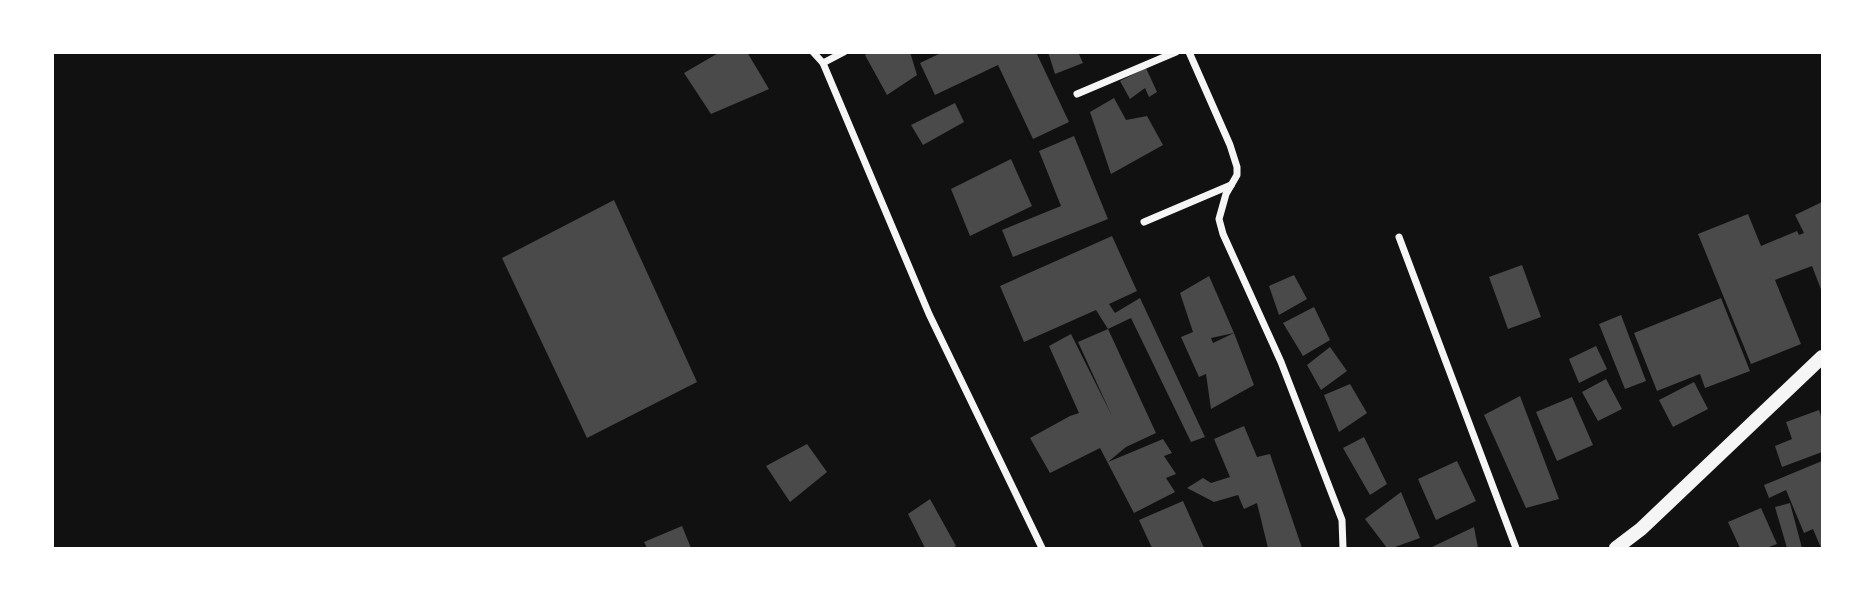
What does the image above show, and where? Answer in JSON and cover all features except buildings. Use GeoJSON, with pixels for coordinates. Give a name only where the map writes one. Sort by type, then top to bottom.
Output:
{"type":"FeatureCollection","features":[{"type":"Feature","properties":{"kind":"main road"},"geometry":{"type":"LineString","coordinates":[[1616,548],[1641,529],[1822,357]]}},
{"type":"Feature","properties":{"kind":"street"},"geometry":{"type":"LineString","coordinates":[[813,52],[823,62],[929,314],[1042,548]]}},
{"type":"Feature","properties":{"kind":"street"},"geometry":{"type":"LineString","coordinates":[[823,62],[844,52]]}},
{"type":"Feature","properties":{"kind":"street"},"geometry":{"type":"LineString","coordinates":[[1077,94],[1177,52]]}},
{"type":"Feature","properties":{"kind":"street"},"geometry":{"type":"LineString","coordinates":[[1189,52],[1237,166],[1237,175],[1226,194],[1219,219],[1223,234],[1282,362],[1342,520],[1343,548]]}},
{"type":"Feature","properties":{"kind":"street"},"geometry":{"type":"LineString","coordinates":[[1144,222],[1232,184]]}},
{"type":"Feature","properties":{"kind":"street"},"geometry":{"type":"LineString","coordinates":[[1399,237],[1516,548]]}}]}
